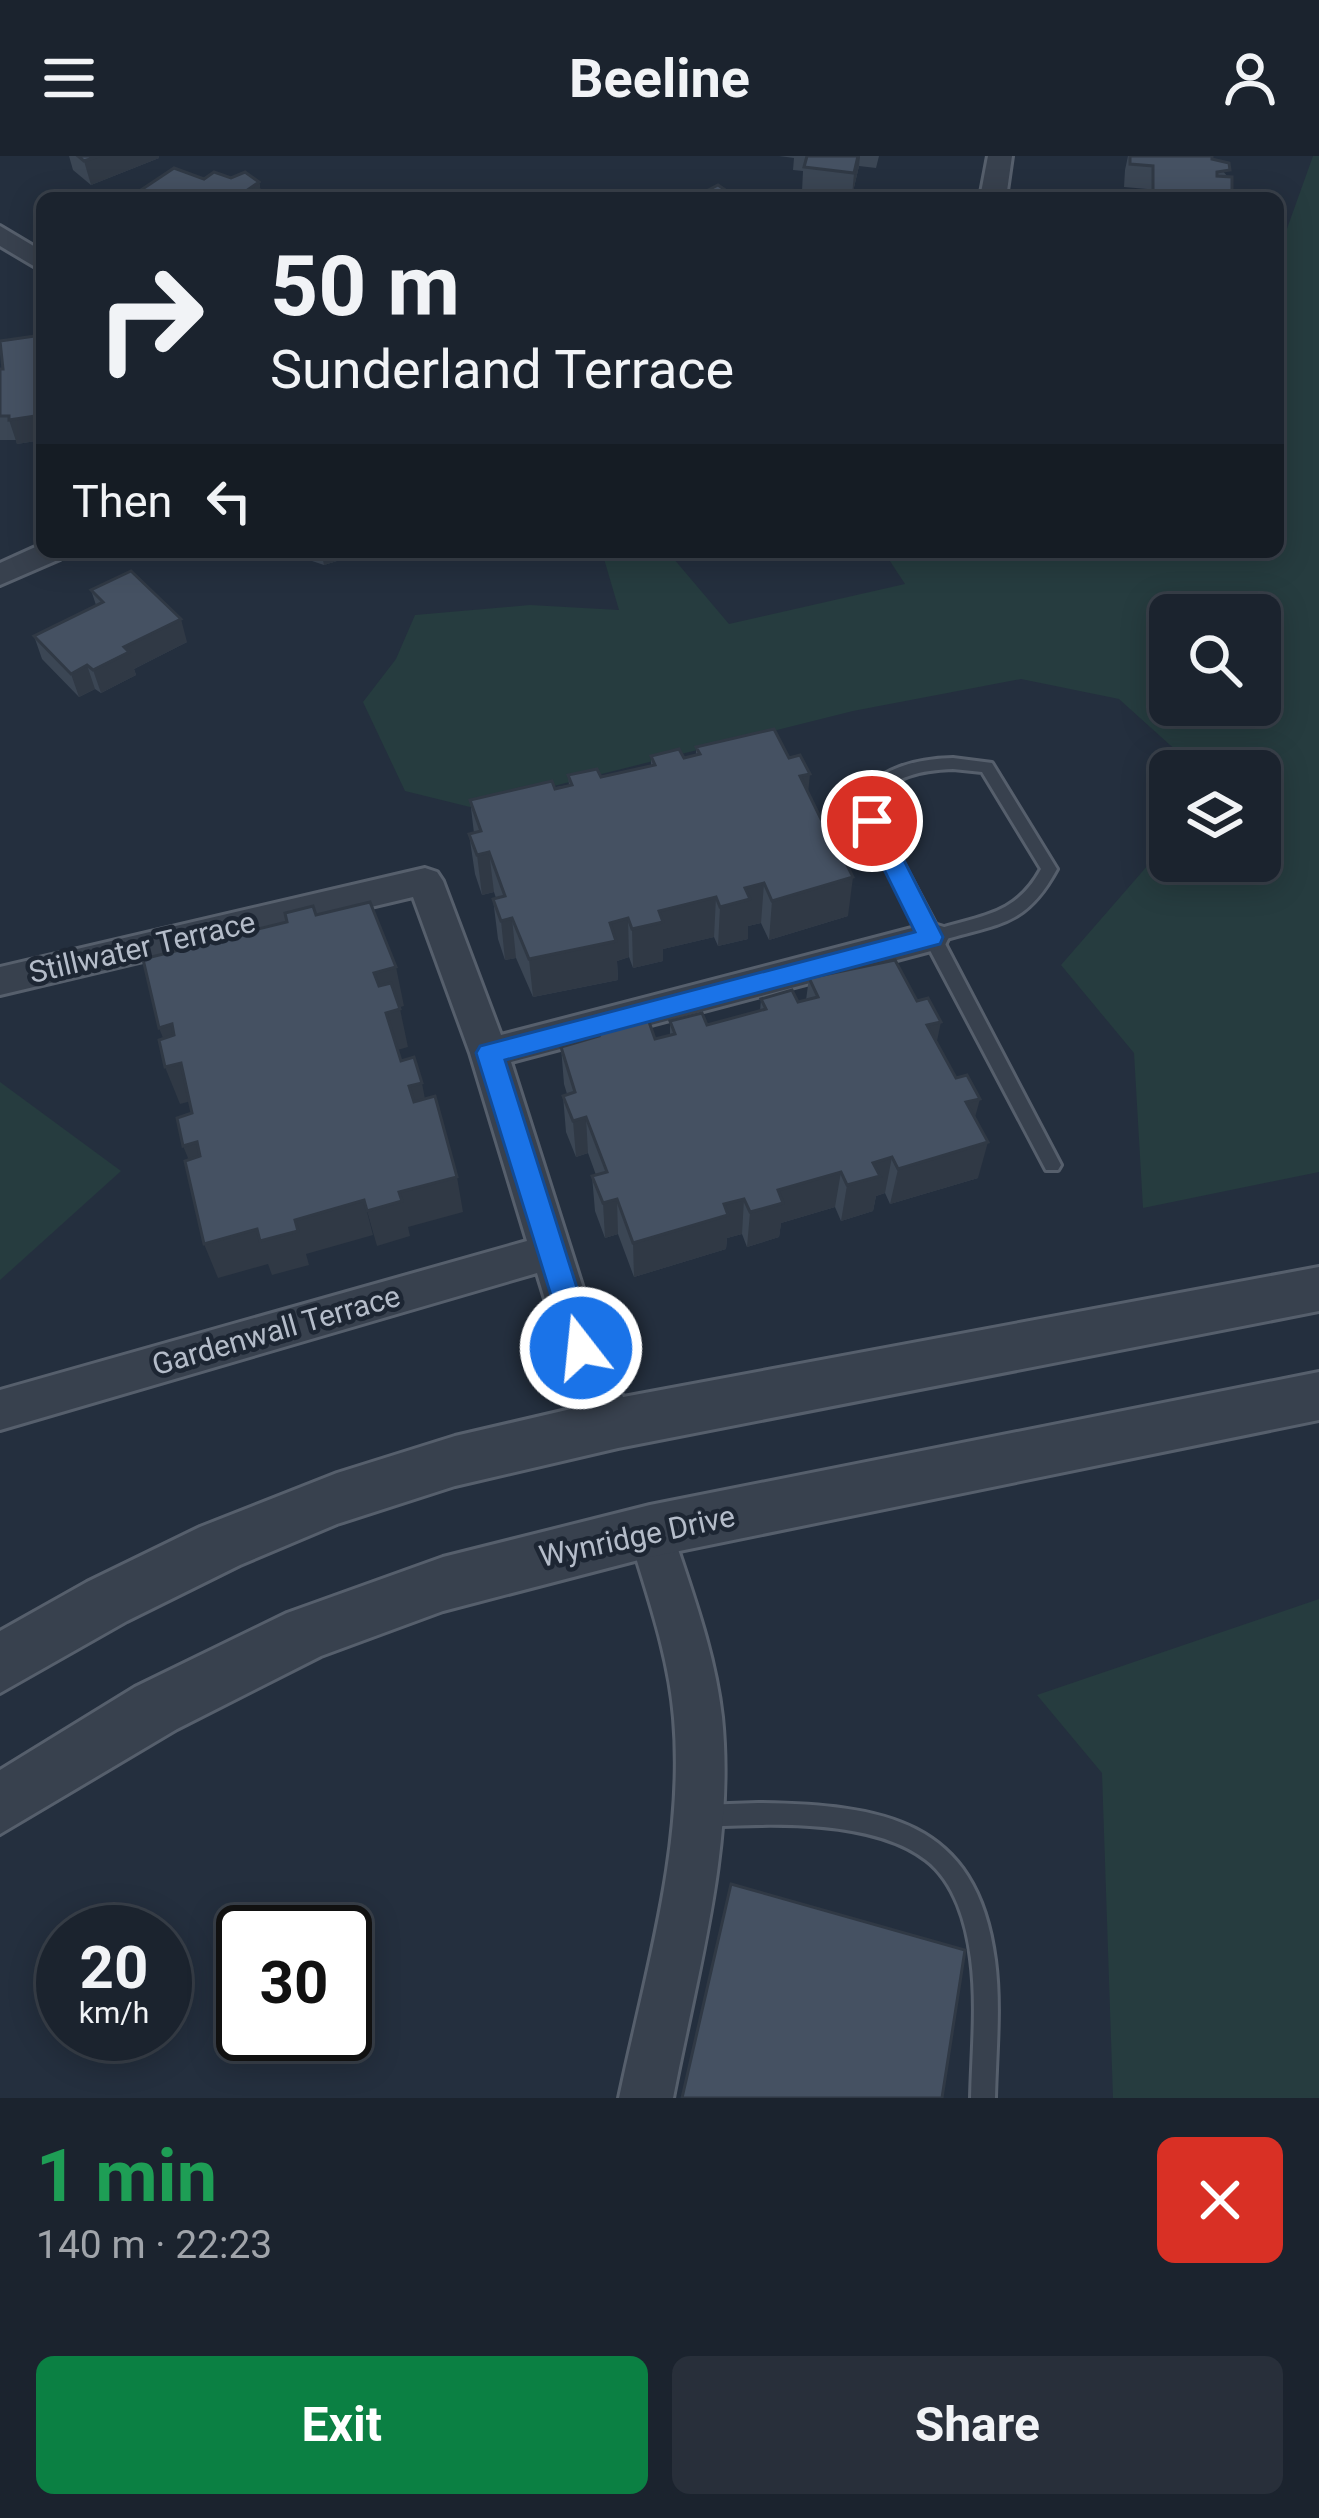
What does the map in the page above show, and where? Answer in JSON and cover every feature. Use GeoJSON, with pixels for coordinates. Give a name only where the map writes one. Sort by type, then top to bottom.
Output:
{"type":"FeatureCollection","features":[{"type":"Feature","properties":{"kind":"street"},"geometry":{"type":"LineString","coordinates":[[994,192],[1000,156]]}},
{"type":"Feature","properties":{"kind":"street"},"geometry":{"type":"LineString","coordinates":[[0,233],[36,259]]}},
{"type":"Feature","properties":{"kind":"street"},"geometry":{"type":"LineString","coordinates":[[0,575],[36,558]]}},
{"type":"Feature","properties":{"kind":"street","name":"Stillwater Terrace"},"geometry":{"type":"LineString","coordinates":[[0,981],[425,881],[489,1053],[581,1348],[613,1425]]}},
{"type":"Feature","properties":{"kind":"street"},"geometry":{"type":"LineString","coordinates":[[489,1053],[931,937]]}},
{"type":"Feature","properties":{"kind":"street","name":"Gardenwall Terrace"},"geometry":{"type":"LineString","coordinates":[[0,1410],[553,1251]]}},
{"type":"Feature","properties":{"kind":"street"},"geometry":{"type":"LineString","coordinates":[[0,1664],[48,1633],[171,1571],[316,1507],[454,1461],[613,1425],[1319,1289]]}},
{"type":"Feature","properties":{"kind":"street","name":"Wynridge Drive"},"geometry":{"type":"LineString","coordinates":[[0,1804],[156,1708],[308,1633],[443,1584],[650,1531],[1319,1396]]}},
{"type":"Feature","properties":{"kind":"street"},"geometry":{"type":"LineString","coordinates":[[646,2098],[700,1816],[698,1717],[678,1619],[650,1531]]}},
{"type":"Feature","properties":{"kind":"lane"},"geometry":{"type":"LineString","coordinates":[[931,937],[1005,916],[1036,899],[1049,869],[987,767],[942,763],[915,768],[873,785],[863,801],[931,937],[1052,1165]]}},
{"type":"Feature","properties":{"kind":"lane"},"geometry":{"type":"LineString","coordinates":[[700,1816],[770,1811],[896,1830],[936,1853],[962,1887],[981,1946],[983,2098]]}},
{"type":"Feature","properties":{"kind":"green space"},"geometry":{"type":"Polygon","coordinates":[[[1313,156],[1319,156],[1319,1172],[1143,1208],[1134,1053],[1061,965],[1149,864],[1149,882],[1281,882],[1281,750],[1176,750],[1119,699],[1021,679],[853,711],[470,807],[405,791],[363,702],[396,659],[415,615],[530,605],[619,610],[604,558],[673,558],[729,624],[905,584],[888,558],[1284,558],[1284,237],[1313,156]]]}},
{"type":"Feature","properties":{"kind":"green space"},"geometry":{"type":"Polygon","coordinates":[[[0,1082],[121,1171],[0,1280],[0,1082]]]}},
{"type":"Feature","properties":{"kind":"green space"},"geometry":{"type":"Polygon","coordinates":[[[1319,1599],[1319,2098],[1113,2098],[1102,1773],[1037,1695],[1319,1599]]]}},
{"type":"Feature","properties":{"kind":"building"},"geometry":{"type":"Polygon","coordinates":[[[807,156],[858,156],[854,173],[804,167],[807,156]]]}},
{"type":"Feature","properties":{"kind":"building"},"geometry":{"type":"Polygon","coordinates":[[[1130,156],[1212,156],[1229,163],[1230,170],[1217,172],[1217,176],[1232,177],[1232,192],[1153,192],[1153,166],[1130,164],[1130,156]]]}},
{"type":"Feature","properties":{"kind":"building"},"geometry":{"type":"Polygon","coordinates":[[[174,168],[204,179],[214,172],[231,178],[245,172],[259,182],[245,192],[141,190],[174,168]]]}},
{"type":"Feature","properties":{"kind":"building"},"geometry":{"type":"Polygon","coordinates":[[[36,336],[36,416],[9,420],[9,416],[0,416],[0,341],[36,336]]]}},
{"type":"Feature","properties":{"kind":"building"},"geometry":{"type":"Polygon","coordinates":[[[131,571],[181,619],[124,647],[129,652],[93,670],[87,665],[71,674],[34,636],[103,602],[91,590],[131,571]]]}},
{"type":"Feature","properties":{"kind":"building"},"geometry":{"type":"Polygon","coordinates":[[[774,729],[789,758],[800,755],[810,774],[800,776],[821,819],[834,816],[844,837],[834,839],[853,877],[772,901],[764,883],[745,888],[750,899],[720,907],[716,897],[659,911],[663,922],[632,929],[628,918],[610,923],[616,941],[529,959],[512,918],[501,921],[493,899],[505,896],[489,852],[477,855],[469,834],[481,831],[470,800],[552,781],[555,789],[572,785],[568,775],[597,769],[601,777],[655,765],[651,756],[679,749],[684,758],[700,754],[696,747],[774,729]]]}},
{"type":"Feature","properties":{"kind":"building"},"geometry":{"type":"Polygon","coordinates":[[[370,902],[396,967],[374,973],[379,986],[391,983],[400,1009],[386,1013],[401,1061],[414,1057],[422,1083],[409,1086],[414,1102],[435,1096],[457,1177],[399,1192],[402,1201],[367,1211],[364,1200],[295,1220],[298,1231],[260,1241],[257,1229],[204,1244],[185,1161],[200,1156],[197,1142],[183,1146],[177,1118],[192,1113],[181,1063],[165,1067],[159,1040],[174,1035],[172,1024],[159,1028],[143,959],[192,947],[189,936],[219,929],[221,938],[287,922],[285,913],[313,906],[316,915],[370,902]]]}},
{"type":"Feature","properties":{"kind":"building"},"geometry":{"type":"Polygon","coordinates":[[[895,960],[917,1001],[928,998],[941,1022],[927,1025],[956,1078],[967,1075],[980,1099],[966,1102],[988,1142],[898,1169],[892,1157],[873,1163],[880,1176],[847,1185],[841,1172],[778,1190],[783,1203],[750,1212],[744,1199],[724,1204],[728,1215],[633,1243],[617,1199],[603,1203],[592,1176],[607,1172],[586,1117],[573,1121],[563,1096],[575,1092],[561,1047],[648,1019],[655,1039],[675,1034],[670,1021],[702,1013],[707,1025],[766,1009],[761,999],[792,990],[798,1002],[818,997],[809,978],[895,960]]]}},
{"type":"Feature","properties":{"kind":"building"},"geometry":{"type":"Polygon","coordinates":[[[731,1884],[965,1950],[942,2098],[682,2098],[731,1884]]]}},
{"type":"Feature","properties":{"kind":"route"},"geometry":{"type":"LineString","coordinates":[[581,1348],[489,1053],[931,937],[872,821]]}}]}
